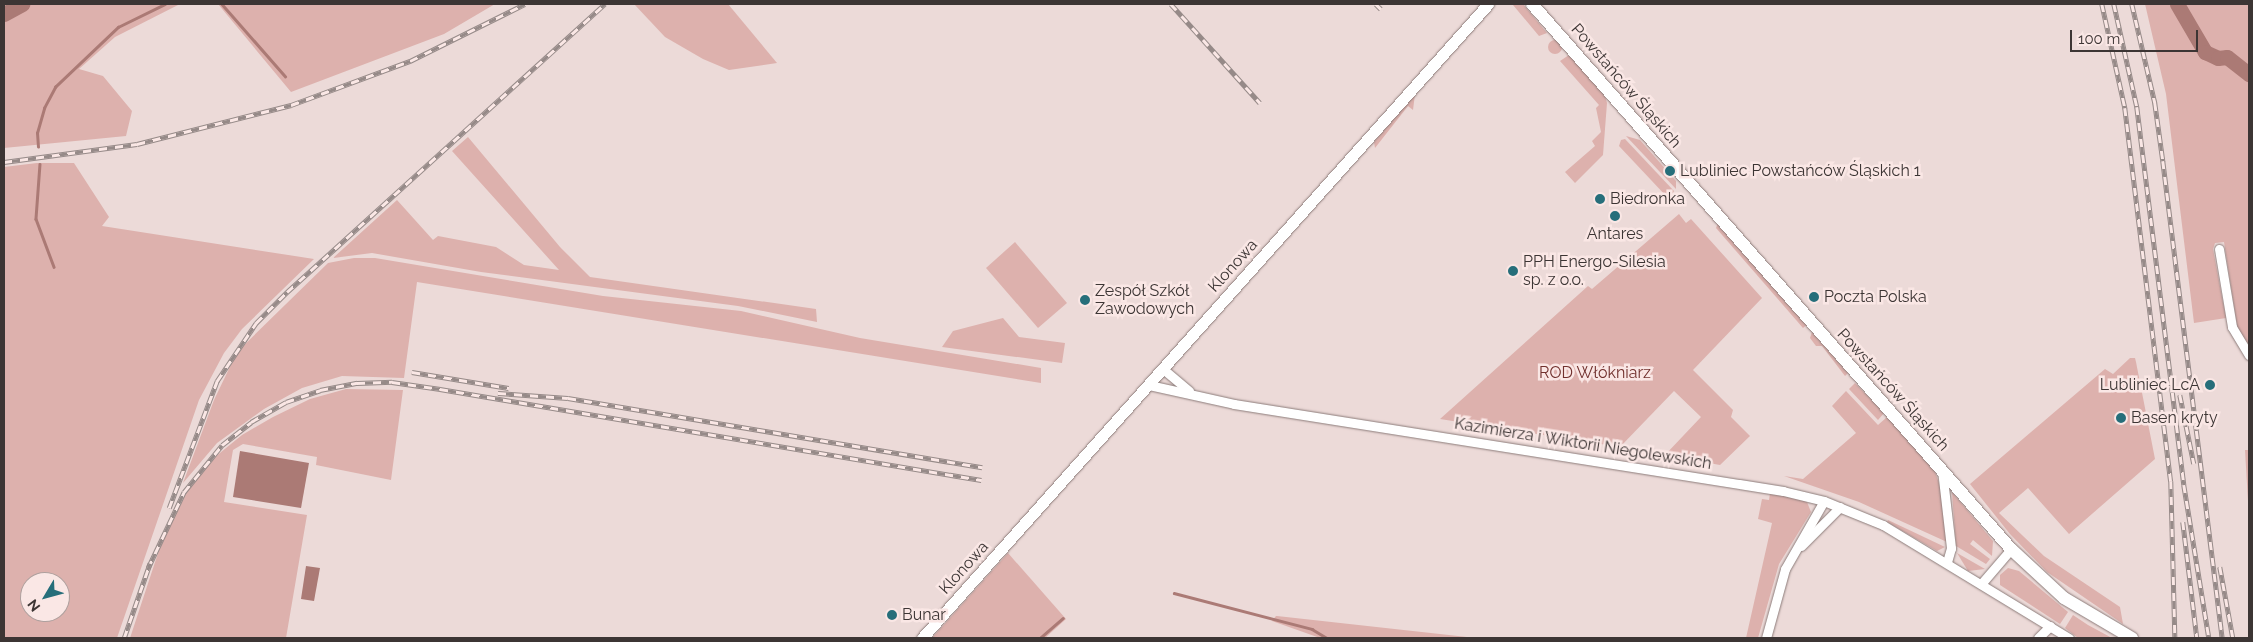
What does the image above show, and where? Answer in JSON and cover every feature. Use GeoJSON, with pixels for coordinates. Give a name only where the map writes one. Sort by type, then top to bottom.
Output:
{"type":"FeatureCollection","features":[{"type":"Feature","properties":{"kind":"main road","name":"Powstańców Śląskich"},"geometry":{"type":"LineString","coordinates":[[1532,4],[2011,549],[2045,583],[2103,623],[2132,638]]}},
{"type":"Feature","properties":{"kind":"street","name":"Klonowa"},"geometry":{"type":"LineString","coordinates":[[922,638],[1488,4]]}},
{"type":"Feature","properties":{"kind":"street"},"geometry":{"type":"LineString","coordinates":[[2219,249],[2232,327],[2249,355]]}},
{"type":"Feature","properties":{"kind":"street"},"geometry":{"type":"LineString","coordinates":[[1163,369],[1178,384],[1200,396]]}},
{"type":"Feature","properties":{"kind":"street"},"geometry":{"type":"LineString","coordinates":[[1149,385],[1200,396]]}},
{"type":"Feature","properties":{"kind":"street","name":"Kazimierza i Wiktorii Niegolewskich"},"geometry":{"type":"LineString","coordinates":[[1200,396],[1243,406],[1783,491],[1824,501],[1883,524],[2068,638]]}},
{"type":"Feature","properties":{"kind":"street"},"geometry":{"type":"LineString","coordinates":[[1942,470],[1951,548],[1947,562]]}},
{"type":"Feature","properties":{"kind":"street"},"geometry":{"type":"LineString","coordinates":[[1766,638],[1785,568],[1824,501]]}},
{"type":"Feature","properties":{"kind":"street"},"geometry":{"type":"LineString","coordinates":[[1795,551],[1840,507]]}},
{"type":"Feature","properties":{"kind":"street"},"geometry":{"type":"LineString","coordinates":[[1981,584],[2011,549]]}},
{"type":"Feature","properties":{"kind":"street"},"geometry":{"type":"LineString","coordinates":[[2038,638],[2050,626]]}},
{"type":"Feature","properties":{"kind":"green space"},"geometry":{"type":"Polygon","coordinates":[[[4,4],[180,4],[115,37],[79,69],[103,76],[132,111],[126,136],[4,148],[4,4]]]}},
{"type":"Feature","properties":{"kind":"green space"},"geometry":{"type":"Polygon","coordinates":[[[218,4],[495,4],[444,34],[291,92],[218,4]]]}},
{"type":"Feature","properties":{"kind":"green space"},"geometry":{"type":"Polygon","coordinates":[[[634,4],[728,4],[777,63],[729,70],[703,59],[665,37],[634,4]]]}},
{"type":"Feature","properties":{"kind":"green space"},"geometry":{"type":"Polygon","coordinates":[[[1498,4],[1523,4],[1547,33],[1539,36],[1513,5],[1498,4]]]}},
{"type":"Feature","properties":{"kind":"green space"},"geometry":{"type":"Polygon","coordinates":[[[2145,4],[2249,4],[2249,345],[2238,332],[2224,242],[2215,243],[2213,249],[2226,318],[2194,323],[2166,94],[2145,4]]]}},
{"type":"Feature","properties":{"kind":"green space"},"geometry":{"type":"Polygon","coordinates":[[[1552,40],[1558,40],[1562,47],[1558,54],[1552,54],[1548,50],[1548,44],[1552,40]]]}},
{"type":"Feature","properties":{"kind":"green space"},"geometry":{"type":"Polygon","coordinates":[[[1569,55],[1605,96],[1607,103],[1603,155],[1575,183],[1565,172],[1595,146],[1592,141],[1601,132],[1596,108],[1599,105],[1560,61],[1569,55]]]}},
{"type":"Feature","properties":{"kind":"green space"},"geometry":{"type":"Polygon","coordinates":[[[1415,94],[1413,110],[1408,106],[1375,148],[1374,142],[1415,94]]]}},
{"type":"Feature","properties":{"kind":"green space"},"geometry":{"type":"Polygon","coordinates":[[[1626,136],[1640,140],[1676,181],[1676,189],[1626,136]]]}},
{"type":"Feature","properties":{"kind":"green space"},"geometry":{"type":"Polygon","coordinates":[[[468,137],[560,247],[590,277],[816,309],[817,322],[738,306],[481,272],[372,253],[333,258],[397,200],[433,240],[438,236],[496,247],[524,265],[559,270],[452,151],[468,137]]]}},
{"type":"Feature","properties":{"kind":"green space"},"geometry":{"type":"Polygon","coordinates":[[[1625,139],[1674,191],[1671,197],[1667,197],[1619,146],[1621,140],[1625,139]]]}},
{"type":"Feature","properties":{"kind":"green space"},"geometry":{"type":"Polygon","coordinates":[[[37,163],[74,163],[109,217],[102,226],[314,259],[242,329],[224,353],[199,400],[117,638],[4,638],[4,167],[37,163]]]}},
{"type":"Feature","properties":{"kind":"green space","name":"ROD Włókniarz"},"geometry":{"type":"Polygon","coordinates":[[[1679,214],[1686,223],[1691,219],[1762,298],[1693,370],[1733,410],[1731,417],[1750,436],[1720,465],[1665,455],[1701,417],[1674,391],[1620,447],[1440,419],[1588,286],[1592,289],[1679,214]]]}},
{"type":"Feature","properties":{"kind":"green space"},"geometry":{"type":"Polygon","coordinates":[[[1718,223],[1808,324],[1803,328],[1716,228],[1718,223]]]}},
{"type":"Feature","properties":{"kind":"green space"},"geometry":{"type":"Polygon","coordinates":[[[1015,242],[1067,303],[1038,328],[986,268],[1015,242]]]}},
{"type":"Feature","properties":{"kind":"green space"},"geometry":{"type":"Polygon","coordinates":[[[354,258],[375,258],[603,296],[741,311],[860,338],[1041,368],[1041,383],[417,282],[404,378],[342,376],[302,388],[264,409],[217,443],[183,483],[214,400],[237,352],[328,263],[354,258]]]}},
{"type":"Feature","properties":{"kind":"green space"},"geometry":{"type":"Polygon","coordinates":[[[1003,318],[1019,337],[1065,343],[1062,363],[942,347],[953,331],[1003,318]]]}},
{"type":"Feature","properties":{"kind":"green space"},"geometry":{"type":"Polygon","coordinates":[[[1812,332],[1848,373],[1845,376],[1822,346],[1816,346],[1810,338],[1812,332]]]}},
{"type":"Feature","properties":{"kind":"green space"},"geometry":{"type":"Polygon","coordinates":[[[2130,358],[2135,358],[2136,362],[2155,459],[2069,534],[2028,488],[1999,513],[2044,556],[2120,607],[2123,624],[2047,572],[2010,534],[1970,484],[2105,369],[2113,374],[2130,358]]]}},
{"type":"Feature","properties":{"kind":"green space"},"geometry":{"type":"Polygon","coordinates":[[[1855,383],[1884,413],[1878,420],[1849,389],[1855,383]]]}},
{"type":"Feature","properties":{"kind":"green space"},"geometry":{"type":"Polygon","coordinates":[[[346,389],[403,390],[391,480],[316,465],[317,457],[243,444],[233,450],[224,502],[307,515],[286,638],[130,638],[162,541],[187,491],[215,457],[242,435],[273,417],[310,399],[346,389]]]}},
{"type":"Feature","properties":{"kind":"green space"},"geometry":{"type":"Polygon","coordinates":[[[1846,391],[1878,425],[1887,417],[1934,469],[1940,486],[1947,542],[1859,502],[1784,476],[1803,479],[1856,433],[1832,406],[1846,391]]]}},
{"type":"Feature","properties":{"kind":"green space"},"geometry":{"type":"Polygon","coordinates":[[[2245,450],[2249,450],[2249,518],[2245,450]]]}},
{"type":"Feature","properties":{"kind":"green space"},"geometry":{"type":"Polygon","coordinates":[[[1952,492],[1993,541],[1992,556],[1973,540],[1970,544],[1990,559],[1986,564],[1956,546],[1952,492]]]}},
{"type":"Feature","properties":{"kind":"green space"},"geometry":{"type":"Polygon","coordinates":[[[1770,493],[1800,498],[1807,502],[1811,512],[1779,564],[1758,638],[1746,638],[1772,523],[1758,519],[1762,499],[1769,500],[1770,493]]]}},
{"type":"Feature","properties":{"kind":"green space"},"geometry":{"type":"Polygon","coordinates":[[[1888,520],[1945,547],[1937,551],[1887,522],[1888,520]]]}},
{"type":"Feature","properties":{"kind":"green space"},"geometry":{"type":"Polygon","coordinates":[[[1008,553],[1066,619],[1045,638],[932,638],[1008,553]]]}},
{"type":"Feature","properties":{"kind":"green space"},"geometry":{"type":"Polygon","coordinates":[[[1957,553],[1985,569],[1968,571],[1957,553]]]}},
{"type":"Feature","properties":{"kind":"green space"},"geometry":{"type":"Polygon","coordinates":[[[2008,568],[2019,571],[2068,612],[2060,624],[2000,585],[2000,575],[2008,568]]]}},
{"type":"Feature","properties":{"kind":"green space"},"geometry":{"type":"Polygon","coordinates":[[[2073,615],[2112,638],[2078,638],[2065,628],[2073,615]]]}},
{"type":"Feature","properties":{"kind":"green space"},"geometry":{"type":"Polygon","coordinates":[[[1276,616],[1476,638],[1320,638],[1272,621],[1276,616]]]}},
{"type":"Feature","properties":{"kind":"shaded area"},"geometry":{"type":"Polygon","coordinates":[[[240,451],[309,463],[301,508],[233,497],[240,451]]]}},
{"type":"Feature","properties":{"kind":"shaded area"},"geometry":{"type":"Polygon","coordinates":[[[306,566],[320,568],[314,601],[301,599],[306,566]]]}},
{"type":"Feature","properties":{"kind":"waterway"},"geometry":{"type":"LineString","coordinates":[[4,14],[22,4]]}},
{"type":"Feature","properties":{"kind":"waterway"},"geometry":{"type":"LineString","coordinates":[[38,147],[37,133],[44,108],[55,87],[118,27],[165,4]]}},
{"type":"Feature","properties":{"kind":"waterway"},"geometry":{"type":"LineString","coordinates":[[222,4],[285,76]]}},
{"type":"Feature","properties":{"kind":"waterway"},"geometry":{"type":"LineString","coordinates":[[2177,4],[2205,52],[2218,58],[2227,57],[2249,74]]}},
{"type":"Feature","properties":{"kind":"waterway"},"geometry":{"type":"LineString","coordinates":[[40,164],[36,219],[54,267]]}},
{"type":"Feature","properties":{"kind":"waterway"},"geometry":{"type":"LineString","coordinates":[[1174,593],[1312,629],[1327,638]]}},
{"type":"Feature","properties":{"kind":"waterway"},"geometry":{"type":"LineString","coordinates":[[1040,638],[1063,618]]}},
{"type":"Feature","properties":{"kind":"railway"},"geometry":{"type":"LineString","coordinates":[[4,162],[137,144],[291,105],[410,61],[525,4]]}},
{"type":"Feature","properties":{"kind":"railway"},"geometry":{"type":"LineString","coordinates":[[169,508],[217,381],[256,323],[287,292],[605,4]]}},
{"type":"Feature","properties":{"kind":"railway"},"geometry":{"type":"LineString","coordinates":[[1171,4],[1260,103]]}},
{"type":"Feature","properties":{"kind":"railway"},"geometry":{"type":"LineString","coordinates":[[1376,4],[1381,9]]}},
{"type":"Feature","properties":{"kind":"railway"},"geometry":{"type":"LineString","coordinates":[[2102,4],[2125,108],[2171,481],[2175,638]]}},
{"type":"Feature","properties":{"kind":"railway"},"geometry":{"type":"LineString","coordinates":[[2114,4],[2137,107],[2184,485],[2209,638]]}},
{"type":"Feature","properties":{"kind":"railway"},"geometry":{"type":"LineString","coordinates":[[2132,4],[2155,103],[2222,638]]}},
{"type":"Feature","properties":{"kind":"railway"},"geometry":{"type":"LineString","coordinates":[[412,372],[509,388]]}},
{"type":"Feature","properties":{"kind":"railway"},"geometry":{"type":"LineString","coordinates":[[148,568],[184,492],[222,445],[251,422],[286,402],[320,390],[357,383],[392,382],[440,389],[981,480]]}},
{"type":"Feature","properties":{"kind":"railway"},"geometry":{"type":"LineString","coordinates":[[498,393],[568,398],[982,467]]}},
{"type":"Feature","properties":{"kind":"railway"},"geometry":{"type":"LineString","coordinates":[[2180,395],[2194,464]]}},
{"type":"Feature","properties":{"kind":"railway"},"geometry":{"type":"LineString","coordinates":[[2183,522],[2197,638]]}},
{"type":"Feature","properties":{"kind":"railway"},"geometry":{"type":"LineString","coordinates":[[124,638],[150,563]]}},
{"type":"Feature","properties":{"kind":"railway"},"geometry":{"type":"LineString","coordinates":[[2220,567],[2233,638]]}},
{"type":"Feature","properties":{"kind":"place","name":"Lubliniec Powstańców Śląskich 1"},"geometry":{"type":"Point","coordinates":[1670,171]}},
{"type":"Feature","properties":{"kind":"place","name":"Biedronka"},"geometry":{"type":"Point","coordinates":[1600,199]}},
{"type":"Feature","properties":{"kind":"place","name":"Antares"},"geometry":{"type":"Point","coordinates":[1615,216]}},
{"type":"Feature","properties":{"kind":"place","name":"PPH Energo-Silesia sp. z o.o."},"geometry":{"type":"Point","coordinates":[1513,271]}},
{"type":"Feature","properties":{"kind":"place","name":"Poczta Polska"},"geometry":{"type":"Point","coordinates":[1814,297]}},
{"type":"Feature","properties":{"kind":"place","name":"Zespół Szkół Zawodowych"},"geometry":{"type":"Point","coordinates":[1085,300]}},
{"type":"Feature","properties":{"kind":"place","name":"Lubliniec LcA"},"geometry":{"type":"Point","coordinates":[2210,385]}},
{"type":"Feature","properties":{"kind":"place","name":"Basen kryty"},"geometry":{"type":"Point","coordinates":[2121,418]}},
{"type":"Feature","properties":{"kind":"place","name":"Bunar"},"geometry":{"type":"Point","coordinates":[892,615]}}]}
